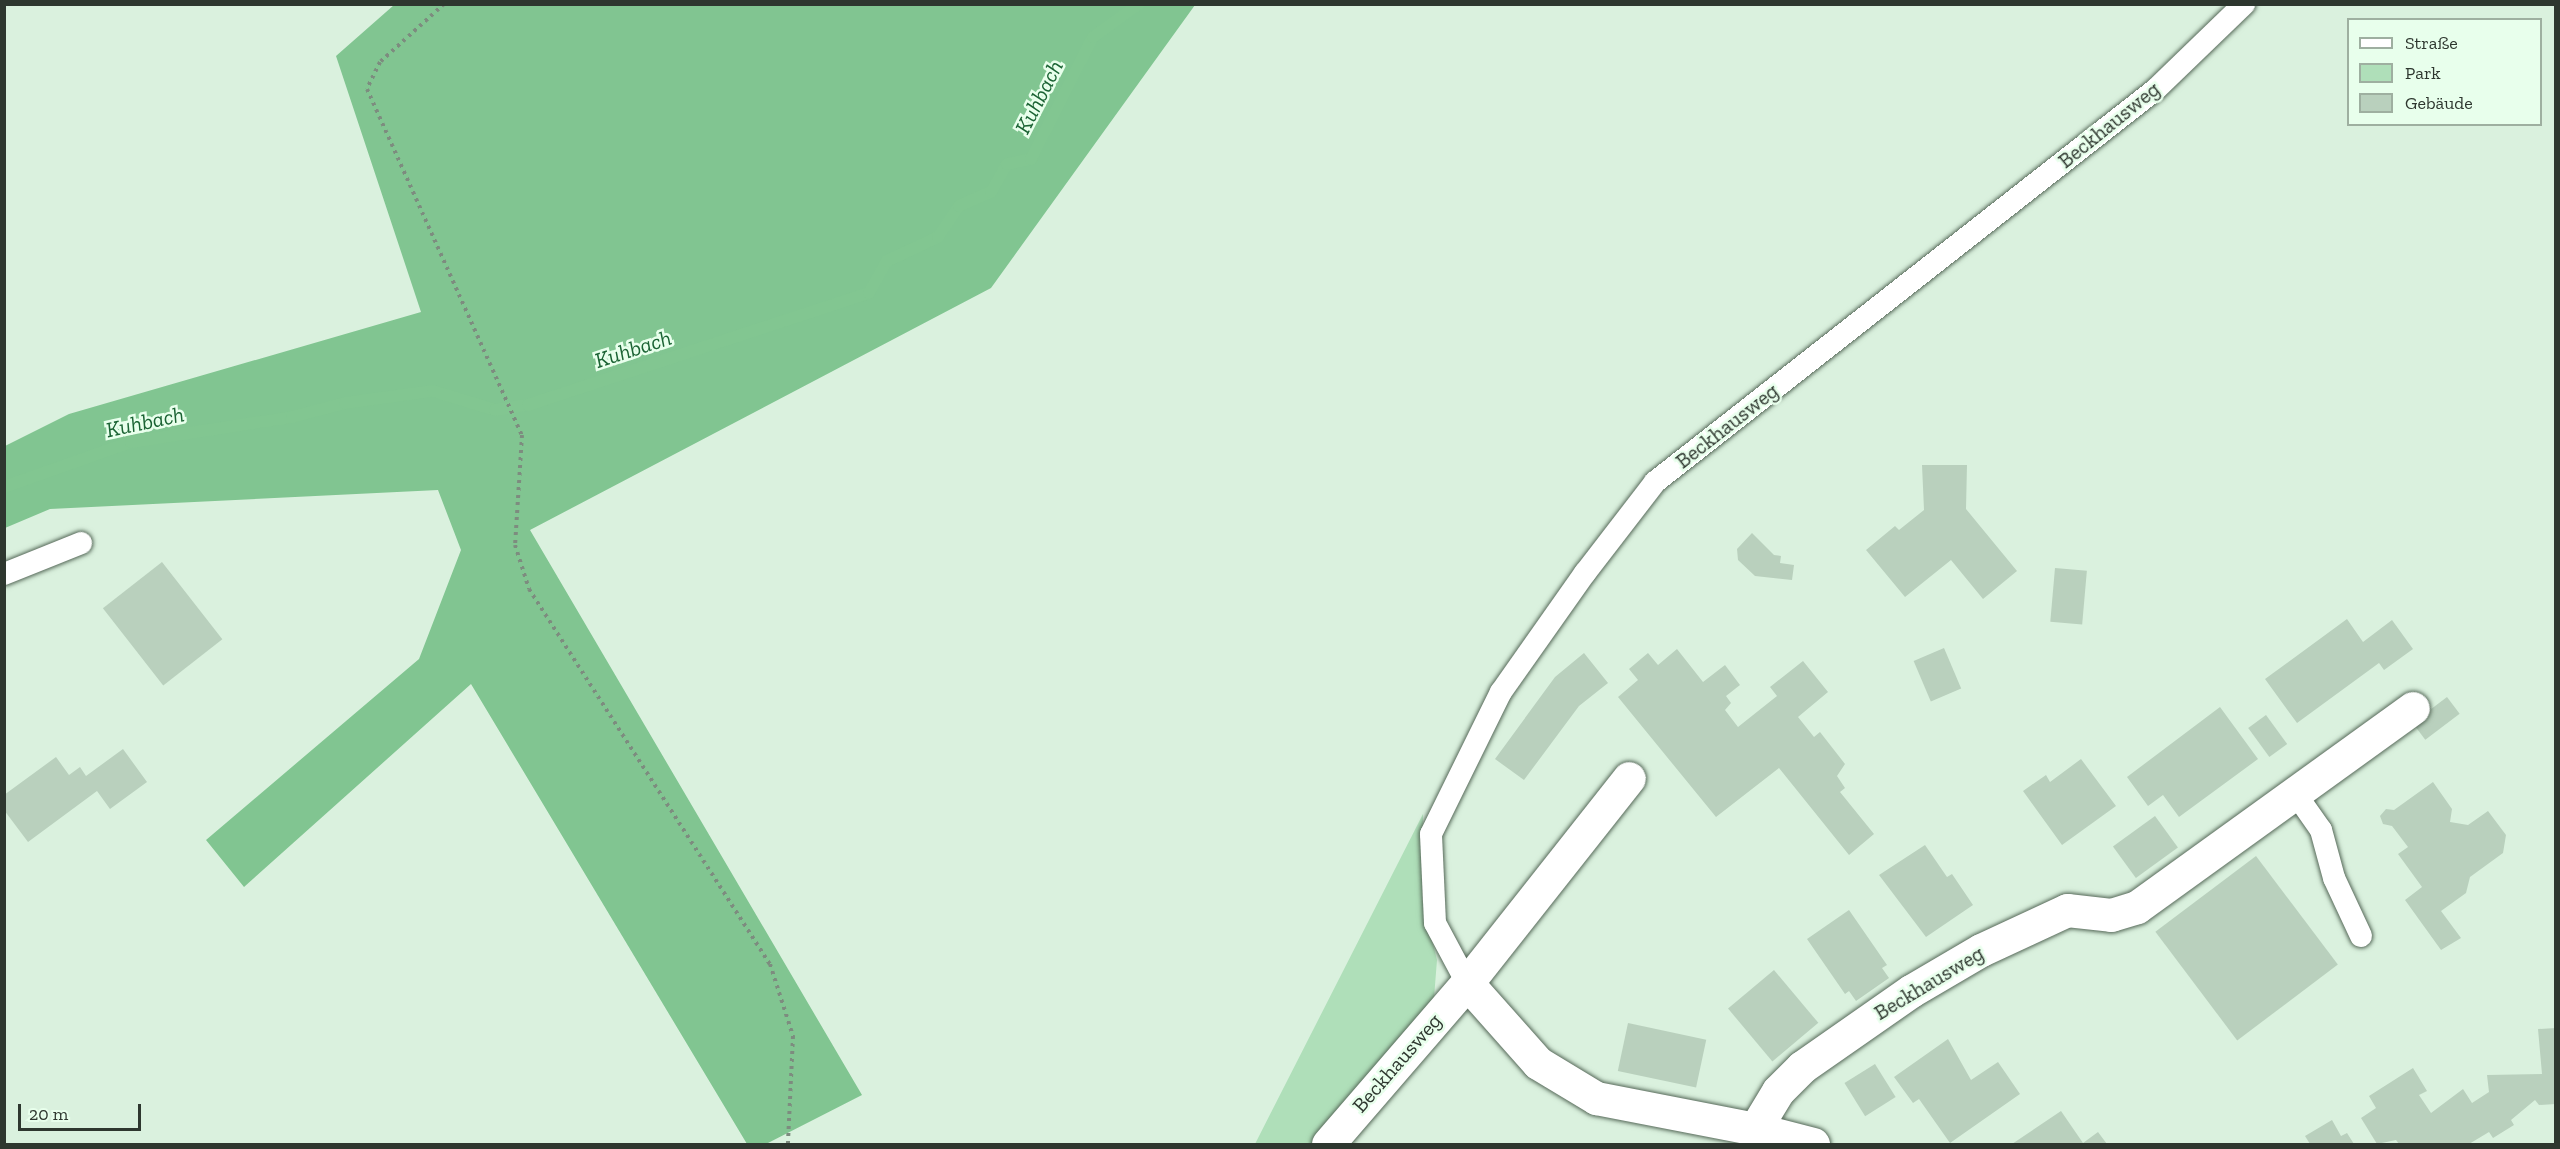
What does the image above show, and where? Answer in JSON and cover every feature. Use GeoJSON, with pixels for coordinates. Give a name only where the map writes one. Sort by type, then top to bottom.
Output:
{"type":"FeatureCollection","features":[{"type":"Feature","properties":{"kind":"street","name":"Beckhausweg"},"geometry":{"type":"LineString","coordinates":[[1467,983],[1538,1063],[1596,1098],[1755,1129],[1778,1091],[1802,1068],[1911,991],[1981,950],[2067,910],[2111,915],[2137,907],[2413,708]]}},
{"type":"Feature","properties":{"kind":"street","name":"Beckhausweg"},"geometry":{"type":"LineString","coordinates":[[1328,1144],[1467,983],[1629,778]]}},
{"type":"Feature","properties":{"kind":"street"},"geometry":{"type":"LineString","coordinates":[[1755,1129],[1813,1144]]}},
{"type":"Feature","properties":{"kind":"lane","name":"Beckhausweg"},"geometry":{"type":"LineString","coordinates":[[1467,983],[1435,923],[1431,834],[1501,692],[1585,573],[1655,482],[2155,90],[2244,4]]}},
{"type":"Feature","properties":{"kind":"lane"},"geometry":{"type":"LineString","coordinates":[[4,574],[81,543]]}},
{"type":"Feature","properties":{"kind":"lane"},"geometry":{"type":"LineString","coordinates":[[2295,793],[2321,830],[2334,878],[2361,936]]}},
{"type":"Feature","properties":{"kind":"path"},"geometry":{"type":"LineString","coordinates":[[444,4],[380,62],[367,89],[522,435],[515,544],[529,589],[770,964],[793,1036],[788,1144]]}},
{"type":"Feature","properties":{"kind":"green space"},"geometry":{"type":"Polygon","coordinates":[[[394,5],[1195,5],[991,288],[530,530],[862,1095],[766,1144],[747,1144],[471,684],[244,887],[206,840],[419,659],[461,550],[438,490],[50,509],[5,528],[5,446],[69,414],[421,312],[336,56],[394,5]]]}},
{"type":"Feature","properties":{"kind":"green space"},"geometry":{"type":"Polygon","coordinates":[[[1423,814],[1422,900],[1437,960],[1434,998],[1313,1144],[1255,1144],[1423,814]]]}},
{"type":"Feature","properties":{"kind":"building"},"geometry":{"type":"Polygon","coordinates":[[[1922,465],[1967,465],[1966,509],[2017,571],[1983,599],[1951,560],[1905,597],[1866,550],[1895,526],[1899,530],[1924,510],[1922,465]]]}},
{"type":"Feature","properties":{"kind":"building"},"geometry":{"type":"Polygon","coordinates":[[[1752,533],[1774,555],[1781,556],[1780,563],[1794,565],[1792,580],[1755,576],[1738,560],[1737,549],[1752,533]]]}},
{"type":"Feature","properties":{"kind":"building"},"geometry":{"type":"Polygon","coordinates":[[[162,562],[222,639],[163,685],[103,608],[162,562]]]}},
{"type":"Feature","properties":{"kind":"building"},"geometry":{"type":"Polygon","coordinates":[[[2055,568],[2087,571],[2082,625],[2050,622],[2055,568]]]}},
{"type":"Feature","properties":{"kind":"building"},"geometry":{"type":"Polygon","coordinates":[[[2347,619],[2363,642],[2392,620],[2413,649],[2384,670],[2379,663],[2297,723],[2265,679],[2347,619]]]}},
{"type":"Feature","properties":{"kind":"building"},"geometry":{"type":"Polygon","coordinates":[[[1944,648],[1961,689],[1931,701],[1914,661],[1944,648]]]}},
{"type":"Feature","properties":{"kind":"building"},"geometry":{"type":"Polygon","coordinates":[[[1677,649],[1703,682],[1725,665],[1740,685],[1726,696],[1731,703],[1725,710],[1738,727],[1777,696],[1770,687],[1803,661],[1828,692],[1798,717],[1814,737],[1820,732],[1845,764],[1837,776],[1845,788],[1840,792],[1874,834],[1849,855],[1779,768],[1716,817],[1618,697],[1638,680],[1629,669],[1648,653],[1658,665],[1677,649]]]}},
{"type":"Feature","properties":{"kind":"building"},"geometry":{"type":"Polygon","coordinates":[[[1584,653],[1608,683],[1579,706],[1524,780],[1495,759],[1555,677],[1584,653]]]}},
{"type":"Feature","properties":{"kind":"building"},"geometry":{"type":"Polygon","coordinates":[[[2447,697],[2460,714],[2425,740],[2413,723],[2447,697]]]}},
{"type":"Feature","properties":{"kind":"building"},"geometry":{"type":"Polygon","coordinates":[[[2220,707],[2258,759],[2179,817],[2163,795],[2148,806],[2127,777],[2220,707]]]}},
{"type":"Feature","properties":{"kind":"building"},"geometry":{"type":"Polygon","coordinates":[[[2266,715],[2287,744],[2269,757],[2248,728],[2266,715]]]}},
{"type":"Feature","properties":{"kind":"building"},"geometry":{"type":"Polygon","coordinates":[[[123,749],[147,782],[110,809],[97,791],[28,842],[4,810],[4,795],[56,757],[69,775],[80,767],[86,776],[123,749]]]}},
{"type":"Feature","properties":{"kind":"building"},"geometry":{"type":"Polygon","coordinates":[[[2081,759],[2116,806],[2062,845],[2023,791],[2046,775],[2050,782],[2081,759]]]}},
{"type":"Feature","properties":{"kind":"building"},"geometry":{"type":"Polygon","coordinates":[[[2433,782],[2452,809],[2450,822],[2468,825],[2488,811],[2506,835],[2503,853],[2470,877],[2466,893],[2441,911],[2461,938],[2441,950],[2405,900],[2422,887],[2398,854],[2408,847],[2392,826],[2383,824],[2380,816],[2386,809],[2394,810],[2433,782]]]}},
{"type":"Feature","properties":{"kind":"building"},"geometry":{"type":"Polygon","coordinates":[[[2155,816],[2178,848],[2136,878],[2113,847],[2155,816]]]}},
{"type":"Feature","properties":{"kind":"building"},"geometry":{"type":"Polygon","coordinates":[[[1925,845],[1947,877],[1952,874],[1973,905],[1926,937],[1879,875],[1925,845]]]}},
{"type":"Feature","properties":{"kind":"building"},"geometry":{"type":"Polygon","coordinates":[[[2256,856],[2338,965],[2237,1040],[2155,932],[2256,856]]]}},
{"type":"Feature","properties":{"kind":"building"},"geometry":{"type":"Polygon","coordinates":[[[1849,910],[1887,965],[1882,968],[1889,978],[1856,1001],[1849,991],[1845,994],[1807,939],[1849,910]]]}},
{"type":"Feature","properties":{"kind":"building"},"geometry":{"type":"Polygon","coordinates":[[[1774,970],[1818,1023],[1772,1061],[1728,1009],[1774,970]]]}},
{"type":"Feature","properties":{"kind":"building"},"geometry":{"type":"Polygon","coordinates":[[[1628,1023],[1706,1040],[1696,1088],[1618,1071],[1628,1023]]]}},
{"type":"Feature","properties":{"kind":"building"},"geometry":{"type":"Polygon","coordinates":[[[2556,1028],[2556,1104],[2539,1105],[2535,1100],[2511,1120],[2514,1125],[2493,1138],[2489,1132],[2469,1144],[2399,1144],[2396,1140],[2377,1144],[2361,1118],[2376,1108],[2369,1096],[2413,1068],[2427,1091],[2419,1095],[2431,1113],[2463,1089],[2472,1103],[2489,1092],[2487,1075],[2542,1074],[2538,1029],[2556,1028]]]}},
{"type":"Feature","properties":{"kind":"building"},"geometry":{"type":"Polygon","coordinates":[[[1948,1039],[1971,1080],[1998,1062],[2020,1094],[1950,1143],[1919,1099],[1913,1103],[1894,1077],[1948,1039]]]}},
{"type":"Feature","properties":{"kind":"building"},"geometry":{"type":"Polygon","coordinates":[[[1875,1064],[1896,1097],[1865,1116],[1844,1083],[1875,1064]]]}},
{"type":"Feature","properties":{"kind":"building"},"geometry":{"type":"Polygon","coordinates":[[[2061,1111],[2083,1143],[2098,1132],[2107,1144],[2012,1144],[2061,1111]]]}},
{"type":"Feature","properties":{"kind":"building"},"geometry":{"type":"Polygon","coordinates":[[[2332,1120],[2341,1136],[2347,1133],[2354,1144],[2310,1144],[2305,1136],[2332,1120]]]}},
{"type":"Feature","properties":{"kind":"waterway","name":"Kuhbach"},"geometry":{"type":"LineString","coordinates":[[4,487],[131,442],[292,417],[345,403],[433,391],[495,410],[528,405],[869,293],[887,261],[938,237],[959,206],[991,192],[1007,164],[1031,159],[1093,37],[1139,4]]}}]}
